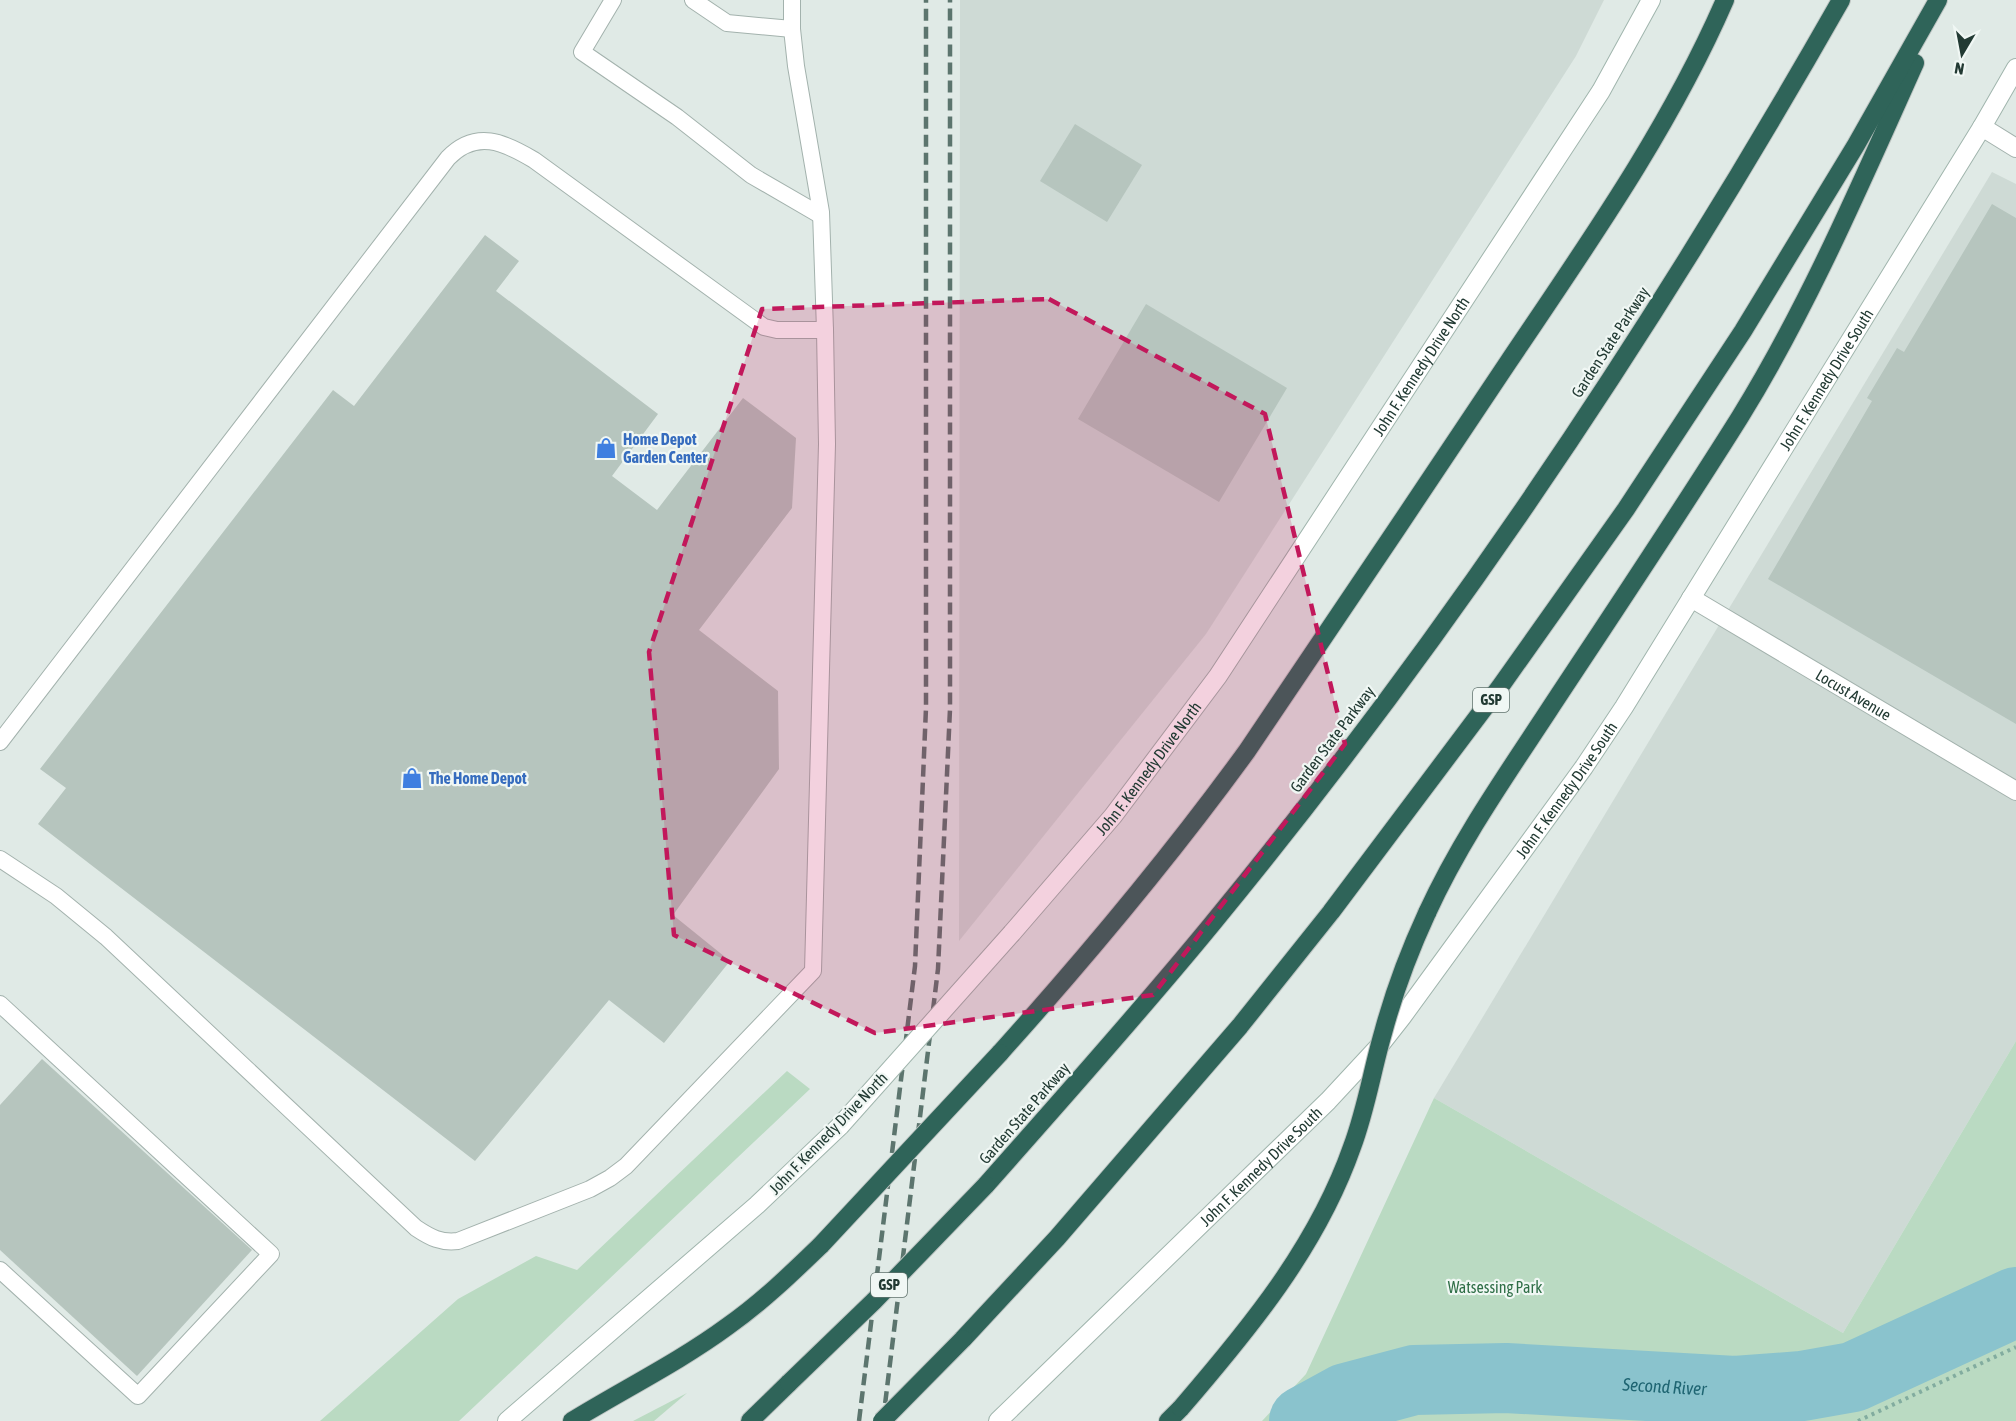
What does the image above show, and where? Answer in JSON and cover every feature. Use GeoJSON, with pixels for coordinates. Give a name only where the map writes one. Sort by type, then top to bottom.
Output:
{"type":"FeatureCollection","features":[{"type":"Feature","properties":{"kind":"highway"},"geometry":{"type":"LineString","coordinates":[[572,1421],[698,1346],[728,1326],[785,1280],[821,1245],[1000,1053],[1116,921],[1246,752],[1613,204],[1673,105],[1725,0]]}},
{"type":"Feature","properties":{"kind":"highway","name":"Garden State Parkway"},"geometry":{"type":"LineString","coordinates":[[750,1421],[874,1301],[986,1185],[1211,925],[1359,736],[1472,582],[1568,442],[1695,247],[1841,0]]}},
{"type":"Feature","properties":{"kind":"highway"},"geometry":{"type":"LineString","coordinates":[[1168,1421],[1226,1356],[1266,1306],[1320,1220],[1353,1147],[1393,999],[1413,945],[1443,879],[1478,819],[1704,474],[1775,357],[1844,222],[1940,0]]}},
{"type":"Feature","properties":{"kind":"highway","name":"GSP"},"geometry":{"type":"LineString","coordinates":[[882,1421],[963,1339],[1057,1238],[1240,1026],[1331,912],[1459,743],[1606,538],[1743,331],[1856,145],[1940,0]]}},
{"type":"Feature","properties":{"kind":"main road","name":"John F. Kennedy Drive North"},"geometry":{"type":"LineString","coordinates":[[507,1421],[749,1212],[840,1126],[1113,816],[1218,676],[1601,91],[1651,0]]}},
{"type":"Feature","properties":{"kind":"main road","name":"John F. Kennedy Drive South"},"geometry":{"type":"LineString","coordinates":[[998,1421],[1329,1101],[1380,1045],[1429,982],[1584,767],[1624,707],[1982,127],[2016,68]]}},
{"type":"Feature","properties":{"kind":"main road"},"geometry":{"type":"LineString","coordinates":[[1982,127],[2016,148]]}},
{"type":"Feature","properties":{"kind":"main road","name":"Locust Avenue"},"geometry":{"type":"LineString","coordinates":[[1691,598],[2016,791]]}},
{"type":"Feature","properties":{"kind":"lane"},"geometry":{"type":"LineString","coordinates":[[613,0],[582,52],[677,117],[751,175],[820,215]]}},
{"type":"Feature","properties":{"kind":"lane"},"geometry":{"type":"LineString","coordinates":[[693,0],[727,23],[792,29]]}},
{"type":"Feature","properties":{"kind":"lane"},"geometry":{"type":"LineString","coordinates":[[0,859],[56,896],[106,937],[417,1228],[431,1238],[446,1242],[458,1241],[591,1189],[610,1178],[626,1166],[813,971],[827,444],[825,330],[820,215],[796,66],[792,0]]}},
{"type":"Feature","properties":{"kind":"lane"},"geometry":{"type":"LineString","coordinates":[[0,742],[448,158],[459,147],[470,142],[484,141],[516,148],[764,327],[777,330],[825,330]]}},
{"type":"Feature","properties":{"kind":"lane"},"geometry":{"type":"LineString","coordinates":[[0,1004],[271,1254],[138,1396],[0,1270]]}},
{"type":"Feature","properties":{"kind":"path"},"geometry":{"type":"LineString","coordinates":[[1858,1421],[2016,1347]]}},
{"type":"Feature","properties":{"kind":"highlighted area"},"geometry":{"type":"Polygon","coordinates":[[[1049,299],[1265,414],[1345,744],[1153,995],[875,1033],[674,935],[649,652],[762,309],[1049,299]]]}},
{"type":"Feature","properties":{"kind":"shaded area"},"geometry":{"type":"Polygon","coordinates":[[[960,0],[1604,0],[1576,56],[1206,634],[959,941],[960,0]]]}},
{"type":"Feature","properties":{"kind":"shaded area"},"geometry":{"type":"Polygon","coordinates":[[[1992,172],[2016,184],[2016,1041],[1843,1333],[1434,1098],[1992,172]]]}},
{"type":"Feature","properties":{"kind":"green space","name":"Watsessing Park"},"geometry":{"type":"Polygon","coordinates":[[[2016,1041],[2016,1421],[1262,1421],[1306,1374],[1434,1098],[1843,1333],[2016,1041]]]}},
{"type":"Feature","properties":{"kind":"green space"},"geometry":{"type":"Polygon","coordinates":[[[787,1071],[810,1089],[459,1421],[320,1421],[458,1299],[536,1256],[577,1270],[787,1071]]]}},
{"type":"Feature","properties":{"kind":"green space"},"geometry":{"type":"Polygon","coordinates":[[[687,1393],[654,1421],[633,1421],[687,1393]]]}},
{"type":"Feature","properties":{"kind":"building"},"geometry":{"type":"Polygon","coordinates":[[[1075,124],[1142,165],[1107,222],[1040,181],[1075,124]]]}},
{"type":"Feature","properties":{"kind":"building"},"geometry":{"type":"Polygon","coordinates":[[[1992,204],[2016,218],[2016,724],[1768,579],[1872,401],[1867,398],[1897,348],[1904,352],[1992,204]]]}},
{"type":"Feature","properties":{"kind":"building","name":"The Home Depot"},"geometry":{"type":"Polygon","coordinates":[[[485,235],[519,261],[496,291],[658,414],[612,476],[657,510],[743,398],[796,438],[792,508],[699,630],[778,691],[779,769],[673,915],[730,961],[664,1043],[609,1000],[475,1161],[38,824],[66,788],[40,769],[333,390],[354,406],[485,235]]]}},
{"type":"Feature","properties":{"kind":"building"},"geometry":{"type":"Polygon","coordinates":[[[1146,304],[1287,388],[1219,502],[1078,419],[1146,304]]]}},
{"type":"Feature","properties":{"kind":"building"},"geometry":{"type":"Polygon","coordinates":[[[42,1059],[252,1250],[137,1376],[0,1250],[0,1105],[42,1059]]]}},
{"type":"Feature","properties":{"kind":"waterway","name":"Second River"},"geometry":{"type":"LineString","coordinates":[[1304,1421],[1346,1398],[1414,1380],[1506,1378],[1735,1391],[1802,1386],[1853,1377],[2016,1302]]}},
{"type":"Feature","properties":{"kind":"railway"},"geometry":{"type":"LineString","coordinates":[[859,1421],[915,966],[926,708],[926,0]]}},
{"type":"Feature","properties":{"kind":"railway"},"geometry":{"type":"LineString","coordinates":[[883,1421],[938,969],[950,709],[950,0]]}},
{"type":"Feature","properties":{"kind":"place","name":"Home Depot Garden Center"},"geometry":{"type":"Point","coordinates":[606,448]}},
{"type":"Feature","properties":{"kind":"place","name":"The Home Depot"},"geometry":{"type":"Point","coordinates":[412,778]}}]}
